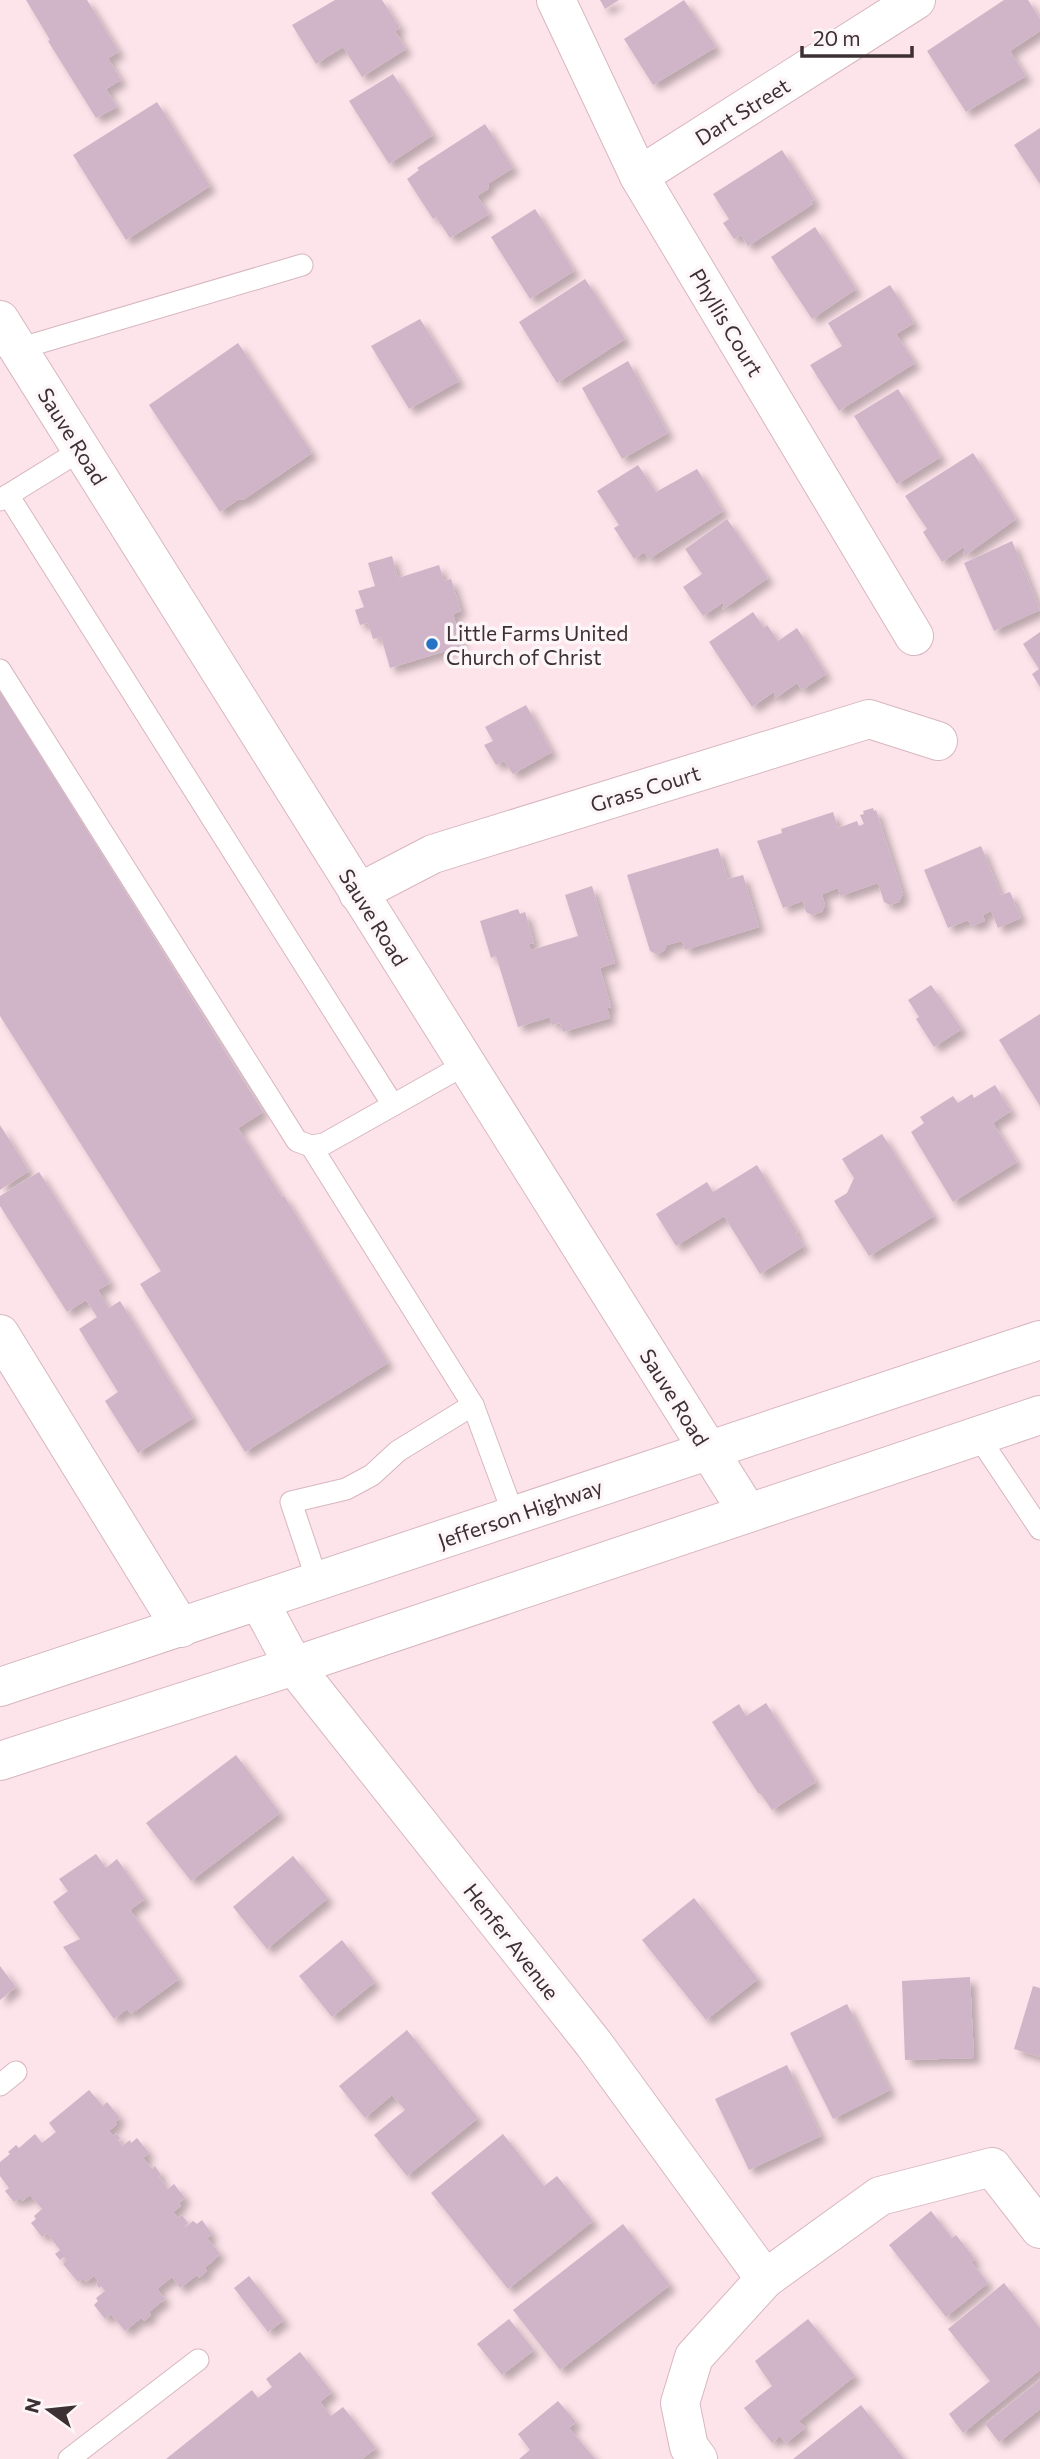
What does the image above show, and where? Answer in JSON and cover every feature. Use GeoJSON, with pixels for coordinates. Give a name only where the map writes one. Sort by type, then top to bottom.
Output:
{"type":"FeatureCollection","features":[{"type":"Feature","properties":{"kind":"street","name":"Phyllis Court"},"geometry":{"type":"LineString","coordinates":[[556,0],[639,176],[914,636]]}},
{"type":"Feature","properties":{"kind":"street","name":"Dart Street"},"geometry":{"type":"LineString","coordinates":[[639,176],[916,0]]}},
{"type":"Feature","properties":{"kind":"street","name":"Sauve Road"},"geometry":{"type":"LineString","coordinates":[[9,334],[748,1514]]}},
{"type":"Feature","properties":{"kind":"street","name":"Grass Court"},"geometry":{"type":"LineString","coordinates":[[358,892],[433,854],[869,719],[938,741]]}},
{"type":"Feature","properties":{"kind":"street"},"geometry":{"type":"LineString","coordinates":[[0,1334],[181,1628]]}},
{"type":"Feature","properties":{"kind":"street","name":"Jefferson Highway"},"geometry":{"type":"LineString","coordinates":[[0,1687],[260,1603],[707,1449],[1040,1340]]}},
{"type":"Feature","properties":{"kind":"street"},"geometry":{"type":"LineString","coordinates":[[0,1761],[295,1666],[1040,1415]]}},
{"type":"Feature","properties":{"kind":"street","name":"Henfer Avenue"},"geometry":{"type":"LineString","coordinates":[[260,1603],[295,1666],[594,2044],[765,2279]]}},
{"type":"Feature","properties":{"kind":"street"},"geometry":{"type":"LineString","coordinates":[[698,2459],[688,2447],[680,2403],[694,2357],[765,2279],[880,2196],[992,2167],[1040,2229]]}},
{"type":"Feature","properties":{"kind":"lane"},"geometry":{"type":"LineString","coordinates":[[9,334],[302,265]]}},
{"type":"Feature","properties":{"kind":"lane"},"geometry":{"type":"LineString","coordinates":[[82,450],[4,498],[393,1105]]}},
{"type":"Feature","properties":{"kind":"lane"},"geometry":{"type":"LineString","coordinates":[[0,670],[297,1141],[311,1146],[324,1144],[466,1064]]}},
{"type":"Feature","properties":{"kind":"lane"},"geometry":{"type":"LineString","coordinates":[[311,1146],[473,1405],[514,1516]]}},
{"type":"Feature","properties":{"kind":"lane"},"geometry":{"type":"LineString","coordinates":[[318,1583],[291,1502],[346,1489],[372,1475],[398,1451],[473,1405]]}},
{"type":"Feature","properties":{"kind":"lane"},"geometry":{"type":"LineString","coordinates":[[978,1436],[1040,1529]]}},
{"type":"Feature","properties":{"kind":"lane"},"geometry":{"type":"LineString","coordinates":[[69,2459],[198,2360]]}},
{"type":"Feature","properties":{"kind":"building"},"geometry":{"type":"Polygon","coordinates":[[[26,0],[87,0],[119,52],[108,58],[121,80],[106,89],[117,107],[96,118],[26,0]]]}},
{"type":"Feature","properties":{"kind":"building"},"geometry":{"type":"Polygon","coordinates":[[[335,0],[382,0],[400,28],[395,31],[406,49],[362,77],[343,47],[316,64],[292,25],[335,0]]]}},
{"type":"Feature","properties":{"kind":"building"},"geometry":{"type":"Polygon","coordinates":[[[600,0],[619,0],[605,9],[600,0]]]}},
{"type":"Feature","properties":{"kind":"building"},"geometry":{"type":"Polygon","coordinates":[[[684,0],[716,47],[653,85],[624,39],[684,0]]]}},
{"type":"Feature","properties":{"kind":"building"},"geometry":{"type":"Polygon","coordinates":[[[1004,0],[1028,0],[1040,19],[1040,31],[1010,51],[1026,76],[966,112],[927,51],[1004,0]]]}},
{"type":"Feature","properties":{"kind":"building"},"geometry":{"type":"Polygon","coordinates":[[[393,74],[433,135],[389,164],[349,101],[393,74]]]}},
{"type":"Feature","properties":{"kind":"building"},"geometry":{"type":"Polygon","coordinates":[[[157,102],[210,186],[126,240],[73,155],[157,102]]]}},
{"type":"Feature","properties":{"kind":"building"},"geometry":{"type":"Polygon","coordinates":[[[485,124],[513,168],[489,183],[488,189],[477,196],[489,214],[450,238],[436,217],[433,219],[407,179],[419,170],[417,168],[485,124]]]}},
{"type":"Feature","properties":{"kind":"building"},"geometry":{"type":"Polygon","coordinates":[[[1040,128],[1040,184],[1014,145],[1040,128]]]}},
{"type":"Feature","properties":{"kind":"building"},"geometry":{"type":"Polygon","coordinates":[[[782,150],[815,201],[810,200],[813,204],[748,246],[741,235],[734,239],[723,223],[729,219],[713,194],[782,150]]]}},
{"type":"Feature","properties":{"kind":"building"},"geometry":{"type":"Polygon","coordinates":[[[535,209],[574,271],[530,299],[491,237],[535,209]]]}},
{"type":"Feature","properties":{"kind":"building"},"geometry":{"type":"Polygon","coordinates":[[[815,227],[856,289],[812,319],[771,257],[815,227]]]}},
{"type":"Feature","properties":{"kind":"building"},"geometry":{"type":"Polygon","coordinates":[[[585,279],[625,339],[557,383],[519,322],[585,279]]]}},
{"type":"Feature","properties":{"kind":"building"},"geometry":{"type":"Polygon","coordinates":[[[890,285],[914,323],[896,334],[915,363],[839,411],[810,365],[842,346],[828,323],[890,285]]]}},
{"type":"Feature","properties":{"kind":"building"},"geometry":{"type":"Polygon","coordinates":[[[420,319],[459,381],[409,409],[371,346],[420,319]]]}},
{"type":"Feature","properties":{"kind":"building"},"geometry":{"type":"Polygon","coordinates":[[[238,343],[312,453],[243,500],[239,499],[220,512],[149,405],[238,343]]]}},
{"type":"Feature","properties":{"kind":"building"},"geometry":{"type":"Polygon","coordinates":[[[628,361],[668,433],[622,459],[582,388],[628,361]]]}},
{"type":"Feature","properties":{"kind":"building"},"geometry":{"type":"Polygon","coordinates":[[[898,389],[941,457],[897,484],[854,416],[898,389]]]}},
{"type":"Feature","properties":{"kind":"building"},"geometry":{"type":"Polygon","coordinates":[[[973,453],[1016,519],[963,557],[965,546],[942,562],[923,532],[927,529],[905,496],[973,453]]]}},
{"type":"Feature","properties":{"kind":"building"},"geometry":{"type":"Polygon","coordinates":[[[638,465],[656,492],[697,469],[723,511],[649,559],[644,552],[634,559],[614,528],[619,525],[597,491],[638,465]]]}},
{"type":"Feature","properties":{"kind":"building"},"geometry":{"type":"Polygon","coordinates":[[[727,519],[768,578],[722,610],[724,602],[703,616],[683,587],[702,574],[685,549],[727,519]]]}},
{"type":"Feature","properties":{"kind":"building"},"geometry":{"type":"Polygon","coordinates":[[[1012,541],[1040,610],[994,631],[964,563],[1012,541]]]}},
{"type":"Feature","properties":{"kind":"building"},"geometry":{"type":"Polygon","coordinates":[[[392,556],[398,578],[439,565],[444,581],[451,579],[461,611],[453,614],[462,646],[390,668],[381,637],[373,639],[368,623],[360,625],[355,610],[364,607],[358,591],[375,586],[368,563],[392,556]]]}},
{"type":"Feature","properties":{"kind":"building"},"geometry":{"type":"Polygon","coordinates":[[[753,612],[764,628],[767,625],[778,641],[797,628],[826,674],[802,690],[797,683],[774,699],[775,691],[752,707],[709,642],[753,612]]]}},
{"type":"Feature","properties":{"kind":"building"},"geometry":{"type":"Polygon","coordinates":[[[1040,632],[1040,687],[1032,674],[1039,669],[1023,644],[1040,632]]]}},
{"type":"Feature","properties":{"kind":"building"},"geometry":{"type":"Polygon","coordinates":[[[0,691],[263,1112],[238,1128],[282,1197],[284,1196],[388,1363],[245,1452],[140,1284],[161,1271],[0,1016],[0,691]]]}},
{"type":"Feature","properties":{"kind":"building"},"geometry":{"type":"Polygon","coordinates":[[[526,705],[552,752],[513,774],[504,761],[496,765],[484,745],[493,741],[485,727],[526,705]]]}},
{"type":"Feature","properties":{"kind":"building"},"geometry":{"type":"Polygon","coordinates":[[[873,808],[876,810],[903,894],[899,902],[890,905],[884,902],[878,883],[840,896],[838,888],[822,894],[825,905],[822,912],[812,915],[806,912],[803,901],[783,908],[757,841],[782,833],[781,829],[833,812],[838,828],[857,821],[859,826],[864,824],[860,815],[864,814],[863,811],[873,808]]]}},
{"type":"Feature","properties":{"kind":"building"},"geometry":{"type":"Polygon","coordinates":[[[981,846],[1001,895],[1010,892],[1021,918],[998,928],[991,911],[983,915],[985,921],[971,926],[968,920],[948,928],[924,870],[981,846]]]}},
{"type":"Feature","properties":{"kind":"building"},"geometry":{"type":"Polygon","coordinates":[[[718,848],[728,879],[743,875],[759,927],[685,950],[682,941],[667,945],[664,951],[656,954],[650,951],[627,875],[718,848]]]}},
{"type":"Feature","properties":{"kind":"building"},"geometry":{"type":"Polygon","coordinates":[[[592,886],[615,963],[600,968],[611,1007],[607,1008],[610,1018],[563,1032],[560,1023],[552,1025],[550,1017],[518,1027],[496,956],[491,958],[480,921],[518,909],[520,914],[525,912],[534,943],[529,944],[531,950],[578,936],[565,895],[592,886]]]}},
{"type":"Feature","properties":{"kind":"building"},"geometry":{"type":"Polygon","coordinates":[[[931,985],[962,1029],[934,1047],[916,1019],[919,1017],[908,1000],[931,985]]]}},
{"type":"Feature","properties":{"kind":"building"},"geometry":{"type":"Polygon","coordinates":[[[1040,1014],[1040,1106],[999,1040],[1040,1014]]]}},
{"type":"Feature","properties":{"kind":"building"},"geometry":{"type":"Polygon","coordinates":[[[995,1085],[1011,1111],[993,1123],[1017,1162],[953,1202],[911,1132],[924,1123],[920,1117],[953,1096],[958,1103],[972,1094],[974,1098],[995,1085]]]}},
{"type":"Feature","properties":{"kind":"building"},"geometry":{"type":"Polygon","coordinates":[[[0,1125],[29,1171],[0,1190],[0,1125]]]}},
{"type":"Feature","properties":{"kind":"building"},"geometry":{"type":"Polygon","coordinates":[[[882,1134],[934,1216],[869,1256],[834,1201],[847,1193],[854,1178],[842,1159],[882,1134]]]}},
{"type":"Feature","properties":{"kind":"building"},"geometry":{"type":"Polygon","coordinates":[[[757,1165],[804,1246],[760,1274],[724,1216],[676,1246],[656,1214],[707,1182],[713,1192],[757,1165]]]}},
{"type":"Feature","properties":{"kind":"building"},"geometry":{"type":"Polygon","coordinates":[[[39,1172],[110,1283],[98,1290],[109,1308],[120,1301],[193,1418],[138,1453],[105,1401],[118,1392],[79,1329],[97,1317],[86,1300],[67,1312],[0,1206],[0,1196],[39,1172]]]}},
{"type":"Feature","properties":{"kind":"building"},"geometry":{"type":"Polygon","coordinates":[[[766,1703],[816,1782],[772,1810],[712,1722],[739,1704],[746,1716],[766,1703]]]}},
{"type":"Feature","properties":{"kind":"building"},"geometry":{"type":"Polygon","coordinates":[[[236,1755],[280,1813],[191,1881],[146,1823],[236,1755]]]}},
{"type":"Feature","properties":{"kind":"building"},"geometry":{"type":"Polygon","coordinates":[[[96,1854],[106,1868],[117,1859],[145,1899],[130,1910],[179,1979],[131,2014],[127,2009],[114,2019],[63,1947],[80,1939],[53,1902],[68,1891],[59,1879],[96,1854]]]}},
{"type":"Feature","properties":{"kind":"building"},"geometry":{"type":"Polygon","coordinates":[[[293,1856],[328,1898],[267,1949],[233,1907],[293,1856]]]}},
{"type":"Feature","properties":{"kind":"building"},"geometry":{"type":"Polygon","coordinates":[[[694,1898],[758,1979],[706,2020],[642,1940],[694,1898]]]}},
{"type":"Feature","properties":{"kind":"building"},"geometry":{"type":"Polygon","coordinates":[[[342,1940],[375,1982],[332,2017],[299,1976],[342,1940]]]}},
{"type":"Feature","properties":{"kind":"building"},"geometry":{"type":"Polygon","coordinates":[[[0,1966],[16,1987],[0,2000],[0,1966]]]}},
{"type":"Feature","properties":{"kind":"building"},"geometry":{"type":"Polygon","coordinates":[[[970,1977],[974,2058],[905,2060],[902,1981],[970,1977]]]}},
{"type":"Feature","properties":{"kind":"building"},"geometry":{"type":"Polygon","coordinates":[[[1033,1986],[1040,1988],[1040,2057],[1014,2049],[1033,1986]]]}},
{"type":"Feature","properties":{"kind":"building"},"geometry":{"type":"Polygon","coordinates":[[[847,2004],[890,2090],[833,2119],[790,2033],[847,2004]]]}},
{"type":"Feature","properties":{"kind":"building"},"geometry":{"type":"Polygon","coordinates":[[[407,2030],[478,2118],[407,2176],[374,2135],[405,2110],[392,2095],[365,2118],[339,2086],[407,2030]]]}},
{"type":"Feature","properties":{"kind":"building"},"geometry":{"type":"Polygon","coordinates":[[[787,2065],[821,2136],[749,2170],[715,2099],[787,2065]]]}},
{"type":"Feature","properties":{"kind":"building"},"geometry":{"type":"Polygon","coordinates":[[[89,2090],[103,2106],[107,2102],[120,2118],[109,2131],[114,2136],[116,2133],[122,2146],[137,2138],[149,2153],[143,2158],[152,2169],[155,2166],[168,2189],[174,2184],[185,2198],[179,2203],[181,2206],[173,2212],[178,2218],[182,2215],[188,2223],[184,2226],[193,2221],[197,2224],[202,2220],[212,2234],[207,2238],[220,2254],[199,2278],[197,2275],[180,2288],[172,2277],[157,2289],[165,2299],[149,2312],[151,2315],[144,2321],[141,2318],[125,2331],[111,2314],[105,2319],[94,2305],[98,2301],[96,2298],[105,2291],[101,2286],[99,2288],[94,2276],[86,2282],[83,2278],[78,2282],[63,2264],[67,2260],[64,2257],[60,2260],[55,2254],[60,2250],[47,2233],[42,2237],[31,2223],[42,2209],[30,2195],[22,2201],[19,2198],[14,2202],[5,2191],[9,2188],[0,2176],[0,2162],[10,2154],[8,2152],[16,2145],[19,2148],[35,2134],[42,2143],[56,2132],[49,2123],[89,2090]]]}},
{"type":"Feature","properties":{"kind":"building"},"geometry":{"type":"Polygon","coordinates":[[[503,2134],[544,2186],[557,2176],[593,2221],[508,2289],[431,2193],[503,2134]]]}},
{"type":"Feature","properties":{"kind":"building"},"geometry":{"type":"Polygon","coordinates":[[[931,2211],[952,2238],[956,2235],[975,2259],[971,2262],[988,2283],[946,2317],[889,2245],[931,2211]]]}},
{"type":"Feature","properties":{"kind":"building"},"geometry":{"type":"Polygon","coordinates":[[[623,2224],[670,2285],[560,2370],[513,2310],[623,2224]]]}},
{"type":"Feature","properties":{"kind":"building"},"geometry":{"type":"Polygon","coordinates":[[[249,2276],[284,2320],[268,2332],[234,2288],[249,2276]]]}},
{"type":"Feature","properties":{"kind":"building"},"geometry":{"type":"Polygon","coordinates":[[[1004,2283],[1040,2328],[1040,2370],[963,2433],[949,2414],[990,2381],[948,2329],[1004,2283]]]}},
{"type":"Feature","properties":{"kind":"building"},"geometry":{"type":"Polygon","coordinates":[[[509,2319],[534,2350],[502,2375],[477,2344],[509,2319]]]}},
{"type":"Feature","properties":{"kind":"building"},"geometry":{"type":"Polygon","coordinates":[[[808,2319],[855,2376],[799,2421],[805,2428],[786,2443],[780,2436],[772,2443],[744,2408],[772,2386],[755,2361],[808,2319]]]}},
{"type":"Feature","properties":{"kind":"building"},"geometry":{"type":"Polygon","coordinates":[[[300,2352],[332,2392],[320,2402],[331,2416],[343,2407],[376,2448],[362,2459],[166,2459],[252,2390],[258,2398],[272,2387],[266,2379],[300,2352]]]}},
{"type":"Feature","properties":{"kind":"building"},"geometry":{"type":"Polygon","coordinates":[[[1040,2380],[1040,2409],[999,2442],[985,2424],[1040,2380]]]}},
{"type":"Feature","properties":{"kind":"building"},"geometry":{"type":"Polygon","coordinates":[[[558,2401],[576,2422],[569,2428],[595,2459],[519,2459],[530,2450],[518,2434],[558,2401]]]}},
{"type":"Feature","properties":{"kind":"building"},"geometry":{"type":"Polygon","coordinates":[[[861,2405],[904,2459],[793,2459],[861,2405]]]}},
{"type":"Feature","properties":{"kind":"place","name":"Little Farms United Church of Christ"},"geometry":{"type":"Point","coordinates":[432,644]}}]}
